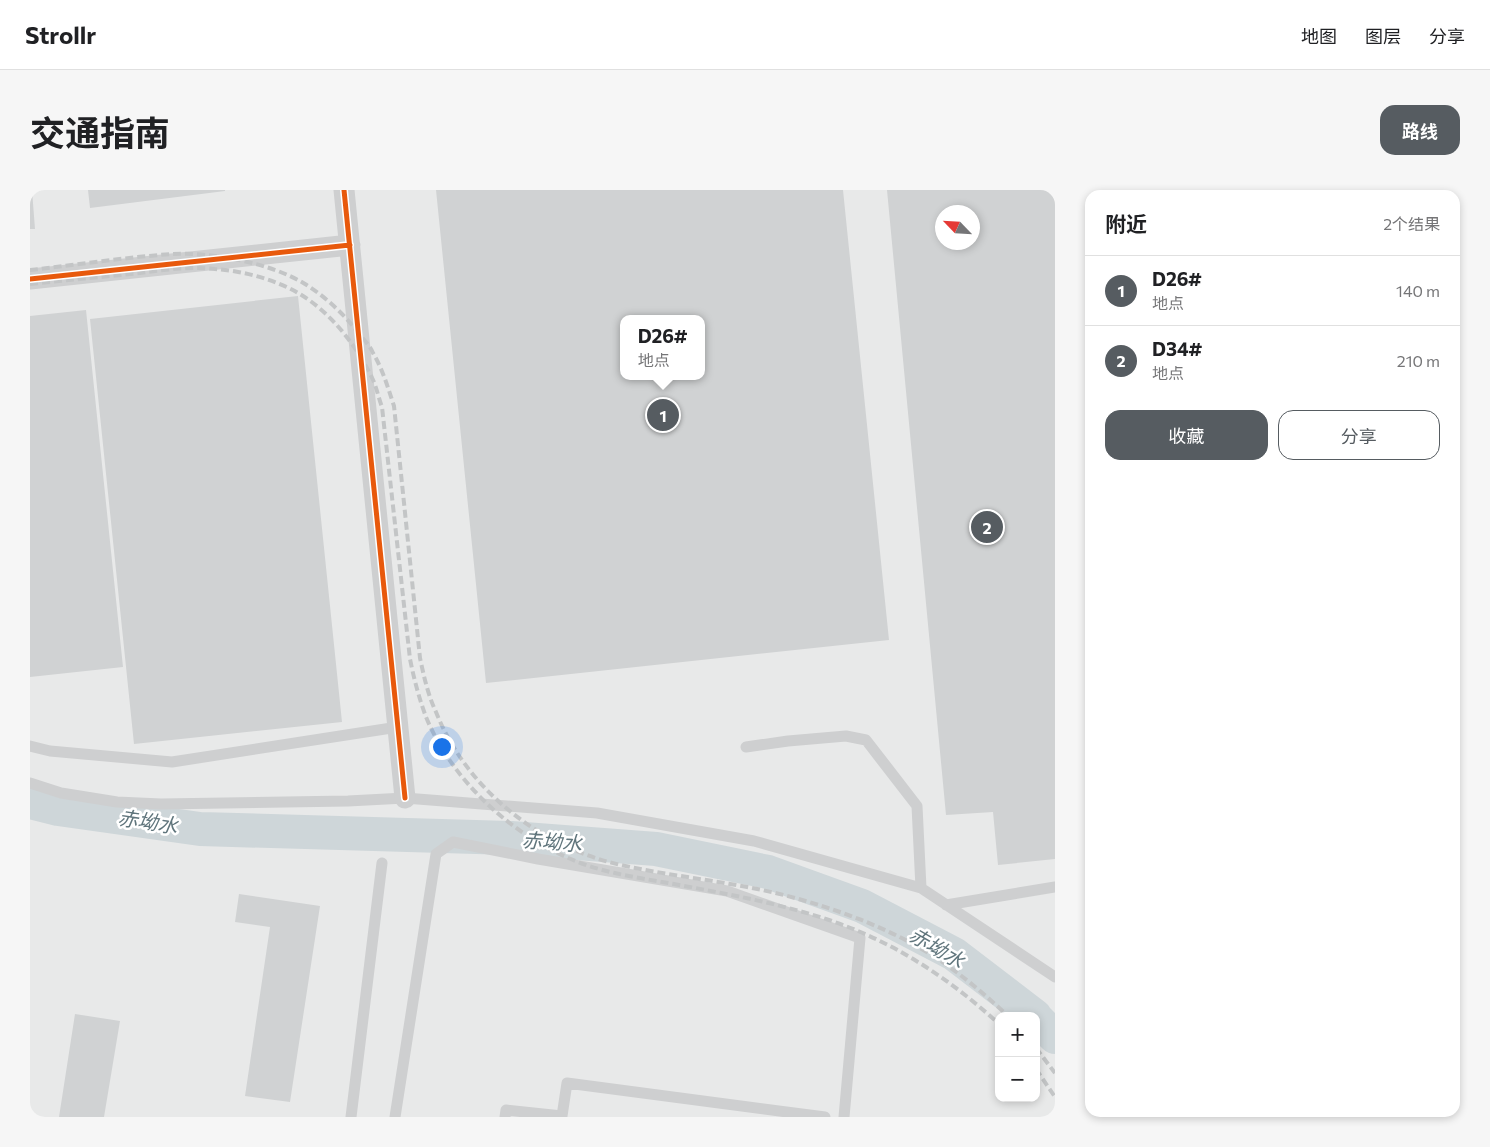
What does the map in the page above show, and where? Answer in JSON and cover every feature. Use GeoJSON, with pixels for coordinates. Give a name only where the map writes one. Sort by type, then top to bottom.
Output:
{"type":"FeatureCollection","features":[{"type":"Feature","properties":{"kind":"street"},"geometry":{"type":"LineString","coordinates":[[344,190],[405,798]]}},
{"type":"Feature","properties":{"kind":"street"},"geometry":{"type":"LineString","coordinates":[[30,279],[350,245]]}},
{"type":"Feature","properties":{"kind":"lane"},"geometry":{"type":"LineString","coordinates":[[30,746],[50,751],[172,762],[398,727]]}},
{"type":"Feature","properties":{"kind":"lane"},"geometry":{"type":"LineString","coordinates":[[746,747],[846,736],[866,740],[917,806],[921,888]]}},
{"type":"Feature","properties":{"kind":"lane"},"geometry":{"type":"LineString","coordinates":[[30,783],[61,793],[117,802],[161,804],[348,801],[405,798],[597,813],[754,841],[921,888],[1055,977]]}},
{"type":"Feature","properties":{"kind":"lane"},"geometry":{"type":"LineString","coordinates":[[395,1117],[436,854],[453,842],[538,859],[727,891],[860,938],[844,1117]]}},
{"type":"Feature","properties":{"kind":"lane"},"geometry":{"type":"LineString","coordinates":[[351,1117],[382,863]]}},
{"type":"Feature","properties":{"kind":"lane"},"geometry":{"type":"LineString","coordinates":[[946,905],[1055,887]]}},
{"type":"Feature","properties":{"kind":"lane"},"geometry":{"type":"LineString","coordinates":[[505,1117],[506,1110],[562,1116],[567,1083],[825,1117]]}},
{"type":"Feature","properties":{"kind":"shaded area"},"geometry":{"type":"Polygon","coordinates":[[[30,190],[1055,190],[1055,1117],[30,1117],[30,190]]]}},
{"type":"Feature","properties":{"kind":"building"},"geometry":{"type":"Polygon","coordinates":[[[30,190],[32,190],[35,229],[30,229],[30,190]]]}},
{"type":"Feature","properties":{"kind":"building"},"geometry":{"type":"Polygon","coordinates":[[[88,190],[225,190],[225,191],[90,208],[88,190]]]}},
{"type":"Feature","properties":{"kind":"building"},"geometry":{"type":"Polygon","coordinates":[[[436,190],[843,190],[889,640],[486,683],[436,190]]]}},
{"type":"Feature","properties":{"kind":"building"},"geometry":{"type":"Polygon","coordinates":[[[887,190],[1055,190],[1055,859],[998,865],[993,812],[946,815],[887,190]]]}},
{"type":"Feature","properties":{"kind":"building"},"geometry":{"type":"Polygon","coordinates":[[[298,296],[342,722],[134,744],[90,319],[298,296]]]}},
{"type":"Feature","properties":{"kind":"building"},"geometry":{"type":"Polygon","coordinates":[[[86,310],[123,667],[30,677],[30,316],[86,310]]]}},
{"type":"Feature","properties":{"kind":"building"},"geometry":{"type":"Polygon","coordinates":[[[239,894],[320,906],[290,1102],[245,1096],[270,927],[235,922],[239,894]]]}},
{"type":"Feature","properties":{"kind":"building"},"geometry":{"type":"Polygon","coordinates":[[[75,1014],[120,1021],[104,1117],[59,1117],[75,1014]]]}},
{"type":"Feature","properties":{"kind":"waterway","name":"赤坳水"},"geometry":{"type":"LineString","coordinates":[[30,802],[58,809],[200,829],[511,838],[656,849],[768,872],[862,906],[954,954],[1030,1012]]}},
{"type":"Feature","properties":{"kind":"waterway","name":"赤坳水"},"geometry":{"type":"LineString","coordinates":[[1040,1022],[1055,1037]]}},
{"type":"Feature","properties":{"kind":"railway"},"geometry":{"type":"LineString","coordinates":[[30,270],[155,255],[205,255],[241,260],[276,270],[305,284],[328,301],[342,314],[369,346],[380,366],[394,406],[420,658],[428,692],[450,740],[467,766],[487,790],[510,811],[535,829],[562,844],[591,856],[621,865],[730,884],[795,898],[838,911],[881,928],[941,961],[972,984],[1004,1012]]}},
{"type":"Feature","properties":{"kind":"railway"},"geometry":{"type":"LineString","coordinates":[[30,284],[177,269],[206,268],[258,276],[289,288],[322,310],[352,343],[375,385],[382,407],[413,674],[426,717],[438,742],[472,788],[514,827],[538,843],[563,856],[589,866],[772,904],[829,920],[876,939],[920,963],[960,991],[995,1020]]}},
{"type":"Feature","properties":{"kind":"railway"},"geometry":{"type":"LineString","coordinates":[[1040,1053],[1055,1073]]}},
{"type":"Feature","properties":{"kind":"railway"},"geometry":{"type":"LineString","coordinates":[[1040,1075],[1055,1097]]}},
{"type":"Feature","properties":{"kind":"cycle path"},"geometry":{"type":"LineString","coordinates":[[344,190],[405,798]]}},
{"type":"Feature","properties":{"kind":"cycle path"},"geometry":{"type":"LineString","coordinates":[[30,279],[350,245]]}},
{"type":"Feature","properties":{"kind":"place","name":"D26#"},"geometry":{"type":"Point","coordinates":[663,415]}},
{"type":"Feature","properties":{"kind":"place","name":"D34#"},"geometry":{"type":"Point","coordinates":[987,527]}}]}
